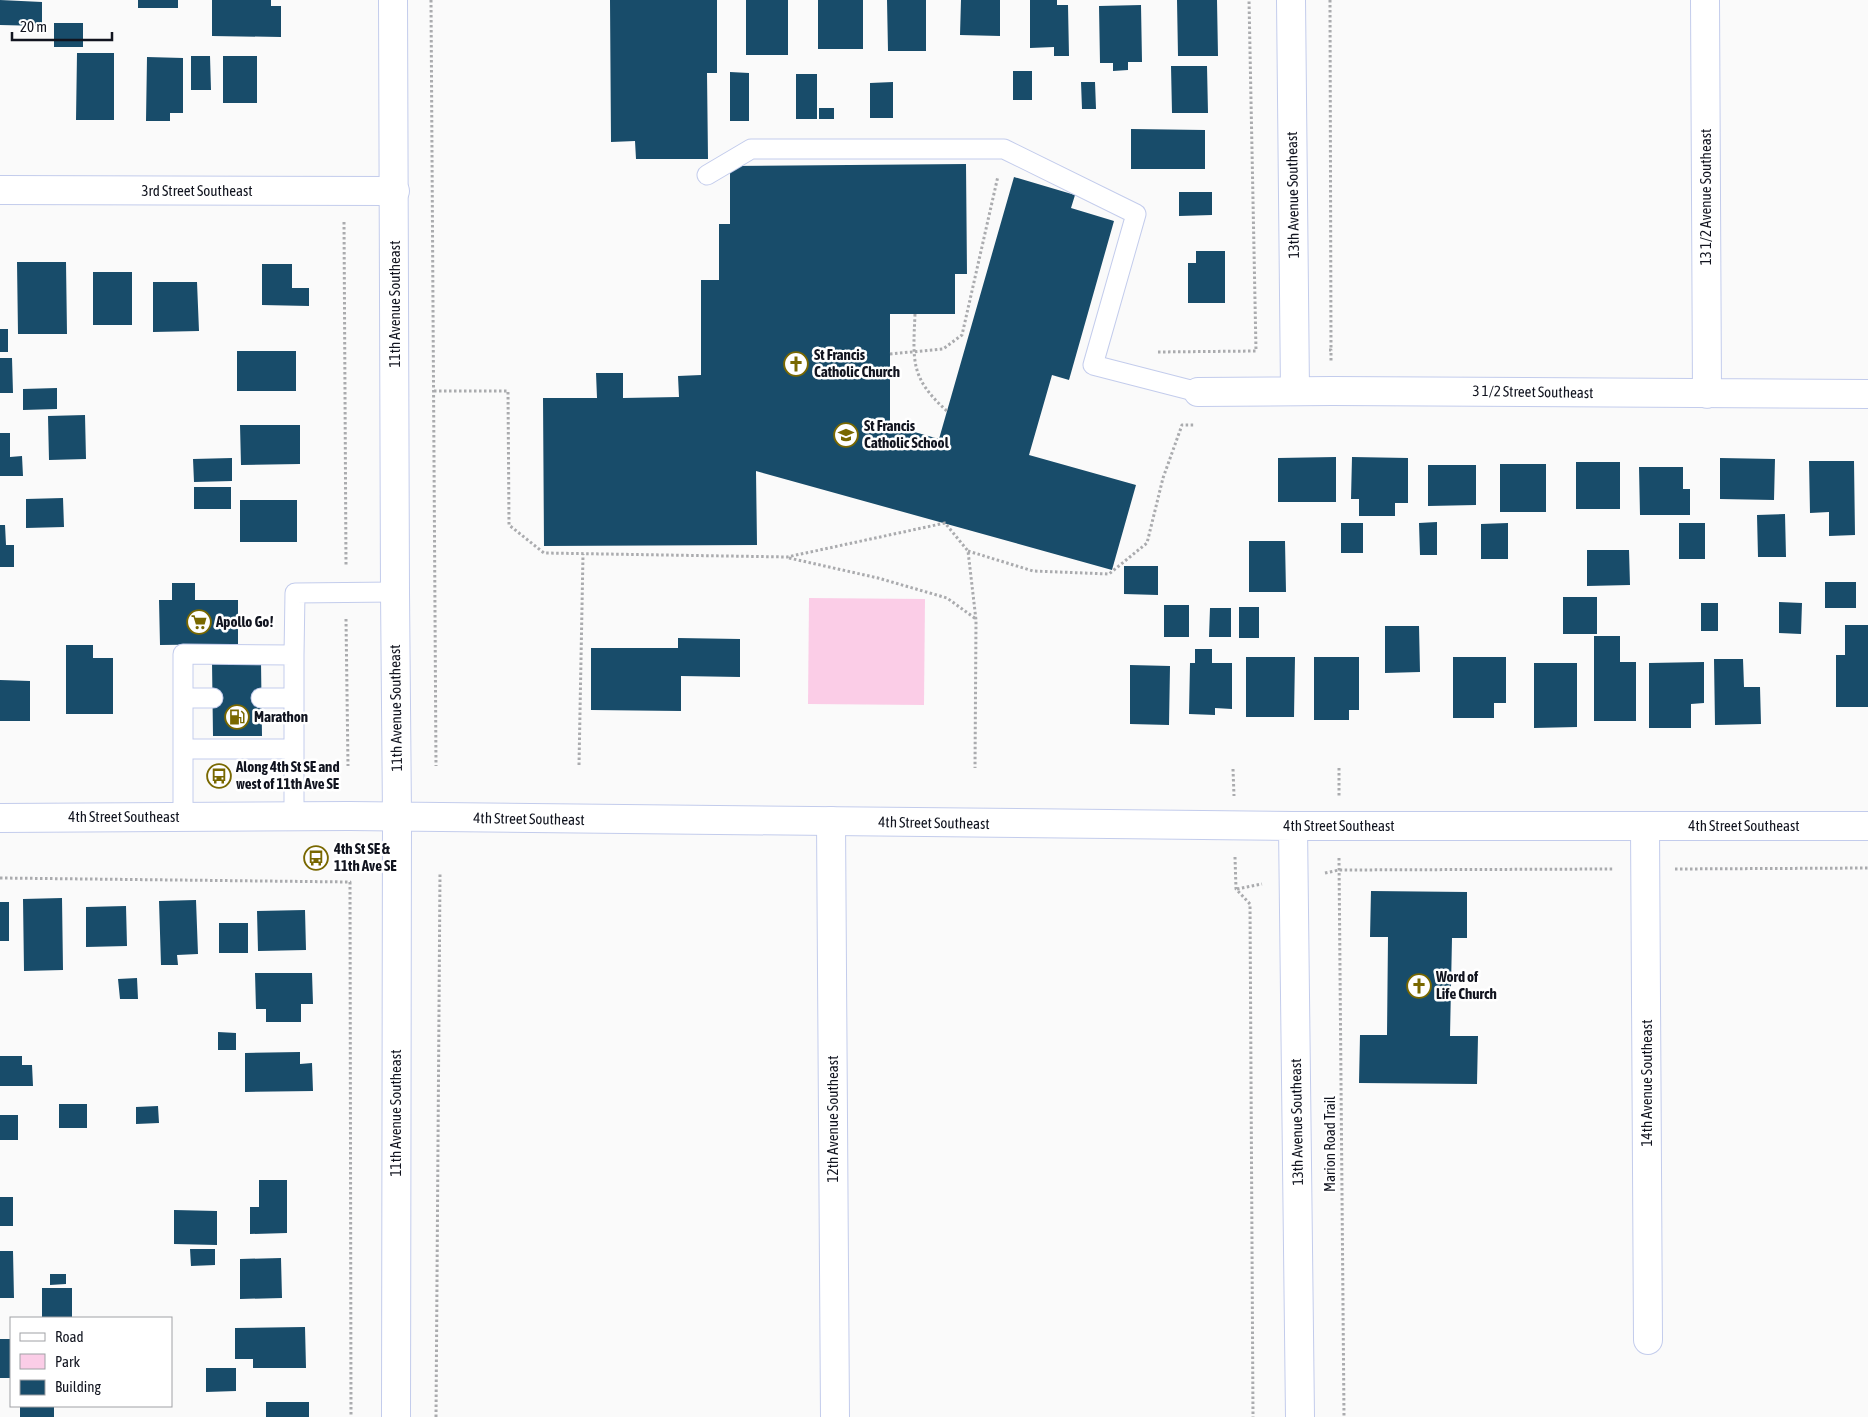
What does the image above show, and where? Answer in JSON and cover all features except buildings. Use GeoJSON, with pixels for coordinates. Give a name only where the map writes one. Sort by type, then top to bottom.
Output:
{"type":"FeatureCollection","features":[{"type":"Feature","properties":{"kind":"street","name":"11th Avenue Southeast"},"geometry":{"type":"LineString","coordinates":[[393,0],[397,817],[396,1417]]}},
{"type":"Feature","properties":{"kind":"street","name":"13th Avenue Southeast"},"geometry":{"type":"LineString","coordinates":[[1291,0],[1295,391]]}},
{"type":"Feature","properties":{"kind":"street","name":"13 1/2 Avenue Southeast"},"geometry":{"type":"LineString","coordinates":[[1705,0],[1707,394]]}},
{"type":"Feature","properties":{"kind":"street","name":"3rd Street Southeast"},"geometry":{"type":"LineString","coordinates":[[0,190],[395,191]]}},
{"type":"Feature","properties":{"kind":"street","name":"3 1/2 Street Southeast"},"geometry":{"type":"LineString","coordinates":[[1198,392],[1868,394]]}},
{"type":"Feature","properties":{"kind":"street","name":"4th Street Southeast"},"geometry":{"type":"LineString","coordinates":[[0,818],[294,816],[1294,826],[1868,826]]}},
{"type":"Feature","properties":{"kind":"street","name":"12th Avenue Southeast"},"geometry":{"type":"LineString","coordinates":[[831,821],[835,1417]]}},
{"type":"Feature","properties":{"kind":"street","name":"13th Avenue Southeast"},"geometry":{"type":"LineString","coordinates":[[1294,826],[1300,1417]]}},
{"type":"Feature","properties":{"kind":"street","name":"14th Avenue Southeast"},"geometry":{"type":"LineString","coordinates":[[1645,826],[1648,1340]]}},
{"type":"Feature","properties":{"kind":"lane"},"geometry":{"type":"LineString","coordinates":[[707,175],[751,149],[1004,149],[1136,214],[1093,365],[1198,392]]}},
{"type":"Feature","properties":{"kind":"lane"},"geometry":{"type":"LineString","coordinates":[[294,816],[294,593],[395,592]]}},
{"type":"Feature","properties":{"kind":"lane"},"geometry":{"type":"LineString","coordinates":[[183,817],[183,654],[294,655]]}},
{"type":"Feature","properties":{"kind":"lane"},"geometry":{"type":"LineString","coordinates":[[183,698],[213,698]]}},
{"type":"Feature","properties":{"kind":"lane"},"geometry":{"type":"LineString","coordinates":[[261,698],[294,698]]}},
{"type":"Feature","properties":{"kind":"lane"},"geometry":{"type":"LineString","coordinates":[[183,749],[294,749]]}},
{"type":"Feature","properties":{"kind":"path"},"geometry":{"type":"LineString","coordinates":[[431,0],[436,766]]}},
{"type":"Feature","properties":{"kind":"path"},"geometry":{"type":"LineString","coordinates":[[1153,352],[1256,351],[1249,0]]}},
{"type":"Feature","properties":{"kind":"path"},"geometry":{"type":"LineString","coordinates":[[1330,0],[1331,350]]}},
{"type":"Feature","properties":{"kind":"path"},"geometry":{"type":"LineString","coordinates":[[890,354],[944,348],[962,335],[1004,149]]}},
{"type":"Feature","properties":{"kind":"path"},"geometry":{"type":"LineString","coordinates":[[344,191],[348,766]]}},
{"type":"Feature","properties":{"kind":"path"},"geometry":{"type":"LineString","coordinates":[[915,314],[914,351],[917,374],[932,397],[948,411]]}},
{"type":"Feature","properties":{"kind":"path"},"geometry":{"type":"LineString","coordinates":[[434,391],[508,391],[509,525],[544,553],[787,557],[878,578],[947,598],[976,620]]}},
{"type":"Feature","properties":{"kind":"path"},"geometry":{"type":"LineString","coordinates":[[968,551],[1033,571],[1109,574],[1147,543],[1163,478],[1182,425]]}},
{"type":"Feature","properties":{"kind":"path"},"geometry":{"type":"LineString","coordinates":[[787,557],[946,524],[968,551],[976,620],[975,768]]}},
{"type":"Feature","properties":{"kind":"path"},"geometry":{"type":"LineString","coordinates":[[579,766],[583,554]]}},
{"type":"Feature","properties":{"kind":"path"},"geometry":{"type":"LineString","coordinates":[[1645,869],[1868,868]]}},
{"type":"Feature","properties":{"kind":"path","name":"Marion Road Trail"},"geometry":{"type":"LineString","coordinates":[[1344,1417],[1339,870],[1645,869]]}},
{"type":"Feature","properties":{"kind":"path"},"geometry":{"type":"LineString","coordinates":[[436,1417],[440,874]]}},
{"type":"Feature","properties":{"kind":"path"},"geometry":{"type":"LineString","coordinates":[[0,878],[350,882],[351,1417]]}},
{"type":"Feature","properties":{"kind":"path"},"geometry":{"type":"LineString","coordinates":[[1236,890],[1250,904],[1252,1417]]}},
{"type":"Feature","properties":{"kind":"green space"},"geometry":{"type":"Polygon","coordinates":[[[809,598],[925,599],[924,705],[808,704],[809,598]]]}},
{"type":"Feature","properties":{"kind":"place","name":"St Francis Catholic Church"},"geometry":{"type":"Point","coordinates":[796,364]}},
{"type":"Feature","properties":{"kind":"place","name":"St Francis Catholic School"},"geometry":{"type":"Point","coordinates":[846,435]}},
{"type":"Feature","properties":{"kind":"place","name":"Apollo Go!"},"geometry":{"type":"Point","coordinates":[199,622]}},
{"type":"Feature","properties":{"kind":"place","name":"Marathon"},"geometry":{"type":"Point","coordinates":[237,717]}},
{"type":"Feature","properties":{"kind":"place","name":"Along 4th St SE and west of 11th Ave SE"},"geometry":{"type":"Point","coordinates":[219,776]}},
{"type":"Feature","properties":{"kind":"place","name":"4th St SE & 11th Ave SE"},"geometry":{"type":"Point","coordinates":[316,858]}},
{"type":"Feature","properties":{"kind":"place","name":"Word of Life Church"},"geometry":{"type":"Point","coordinates":[1419,986]}}]}
